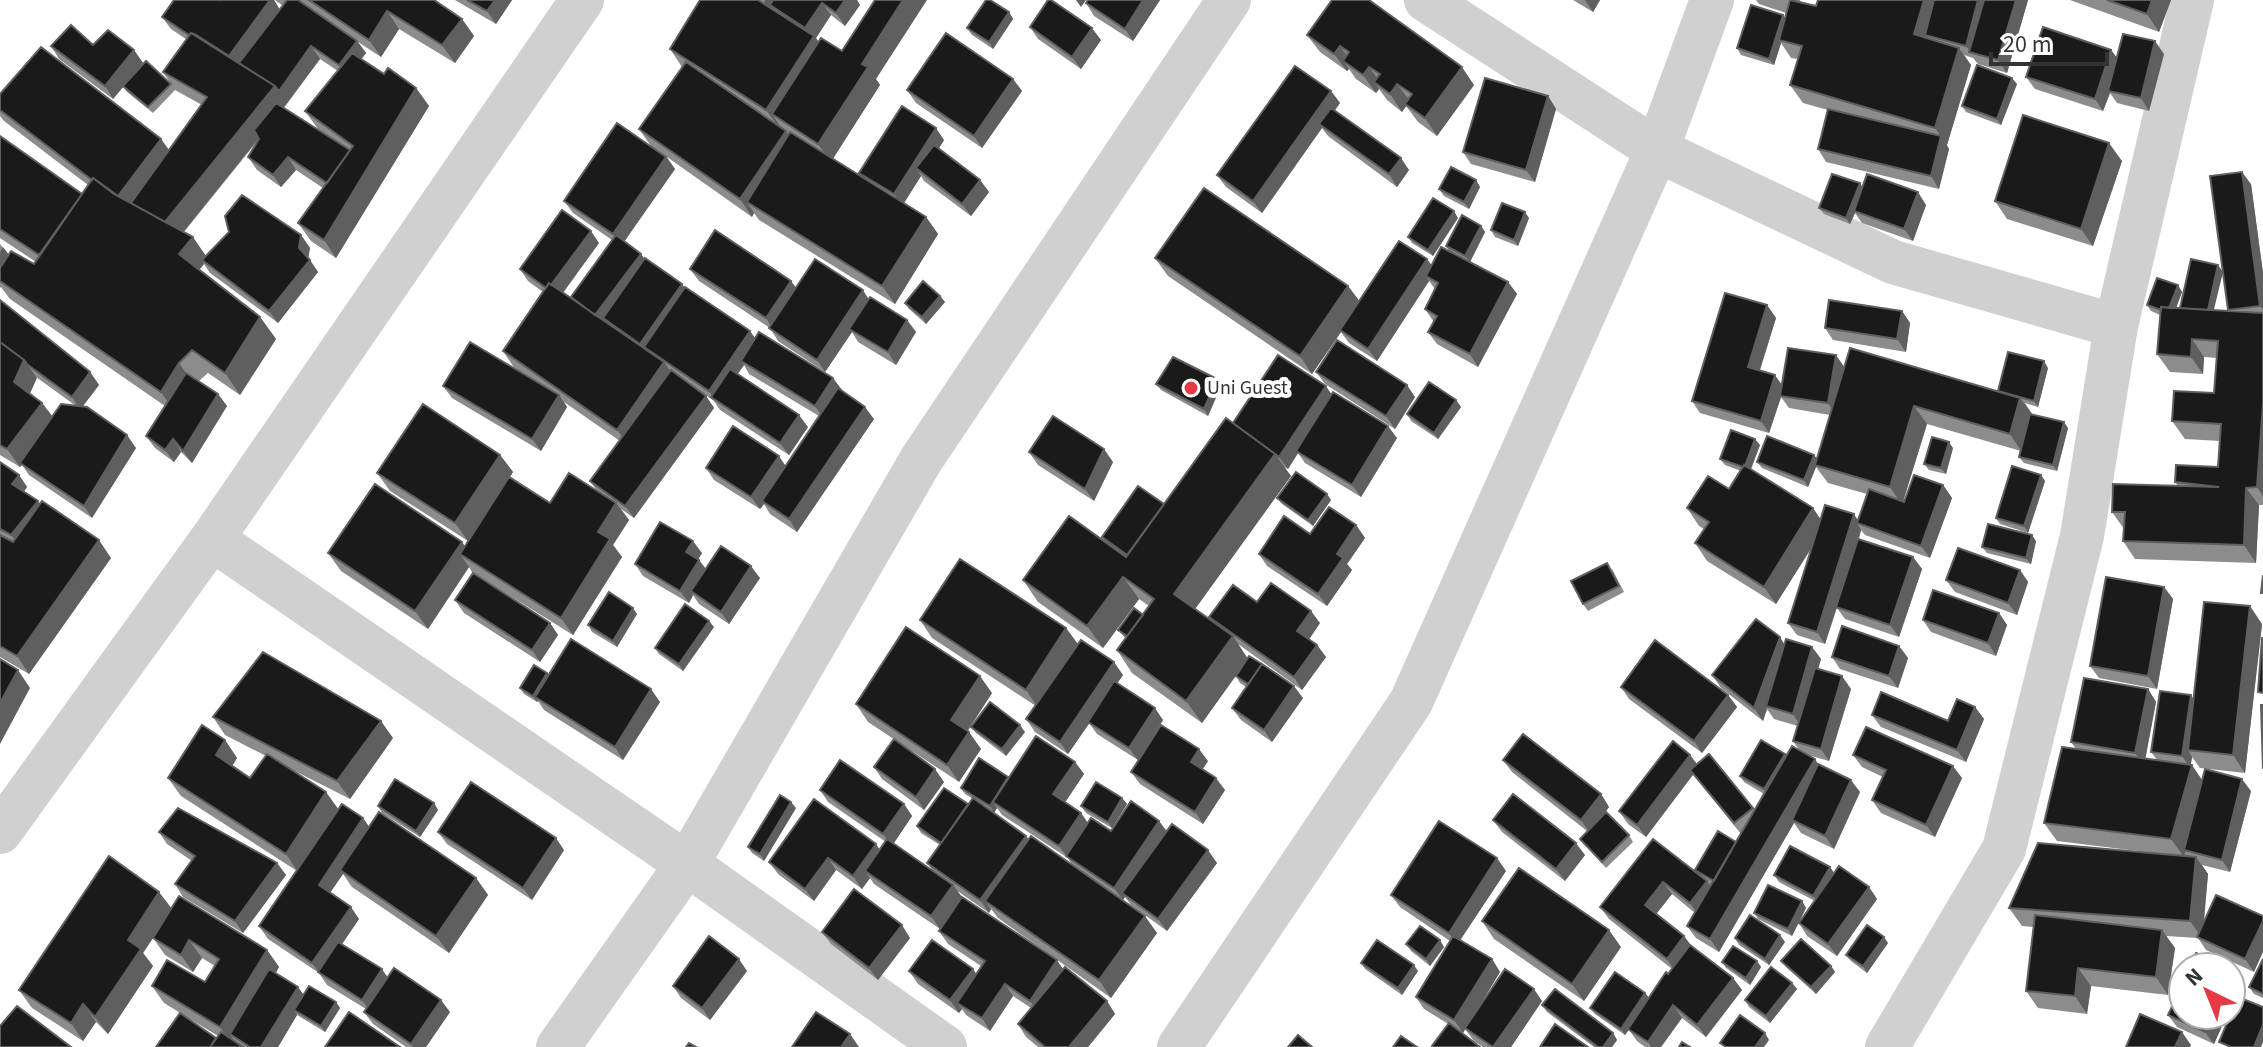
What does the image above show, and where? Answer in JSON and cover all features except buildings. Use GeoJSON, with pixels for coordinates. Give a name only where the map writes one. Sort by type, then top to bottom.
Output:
{"type":"FeatureCollection","features":[{"type":"Feature","properties":{"kind":"street"},"geometry":{"type":"LineString","coordinates":[[0,832],[212,539],[582,0]]}},
{"type":"Feature","properties":{"kind":"street"},"geometry":{"type":"LineString","coordinates":[[558,1047],[687,864],[921,460],[1229,0]]}},
{"type":"Feature","properties":{"kind":"street"},"geometry":{"type":"LineString","coordinates":[[1426,0],[1657,150],[1893,262],[2116,326]]}},
{"type":"Feature","properties":{"kind":"street"},"geometry":{"type":"LineString","coordinates":[[1179,1047],[1411,702],[1657,150],[1712,0]]}},
{"type":"Feature","properties":{"kind":"street"},"geometry":{"type":"LineString","coordinates":[[1887,1047],[2004,849],[2082,536],[2116,326],[2192,0]]}},
{"type":"Feature","properties":{"kind":"street"},"geometry":{"type":"LineString","coordinates":[[212,539],[687,864],[945,1047]]}},
{"type":"Feature","properties":{"kind":"place","name":"Uni Guest"},"geometry":{"type":"Point","coordinates":[1191,388]}}]}
